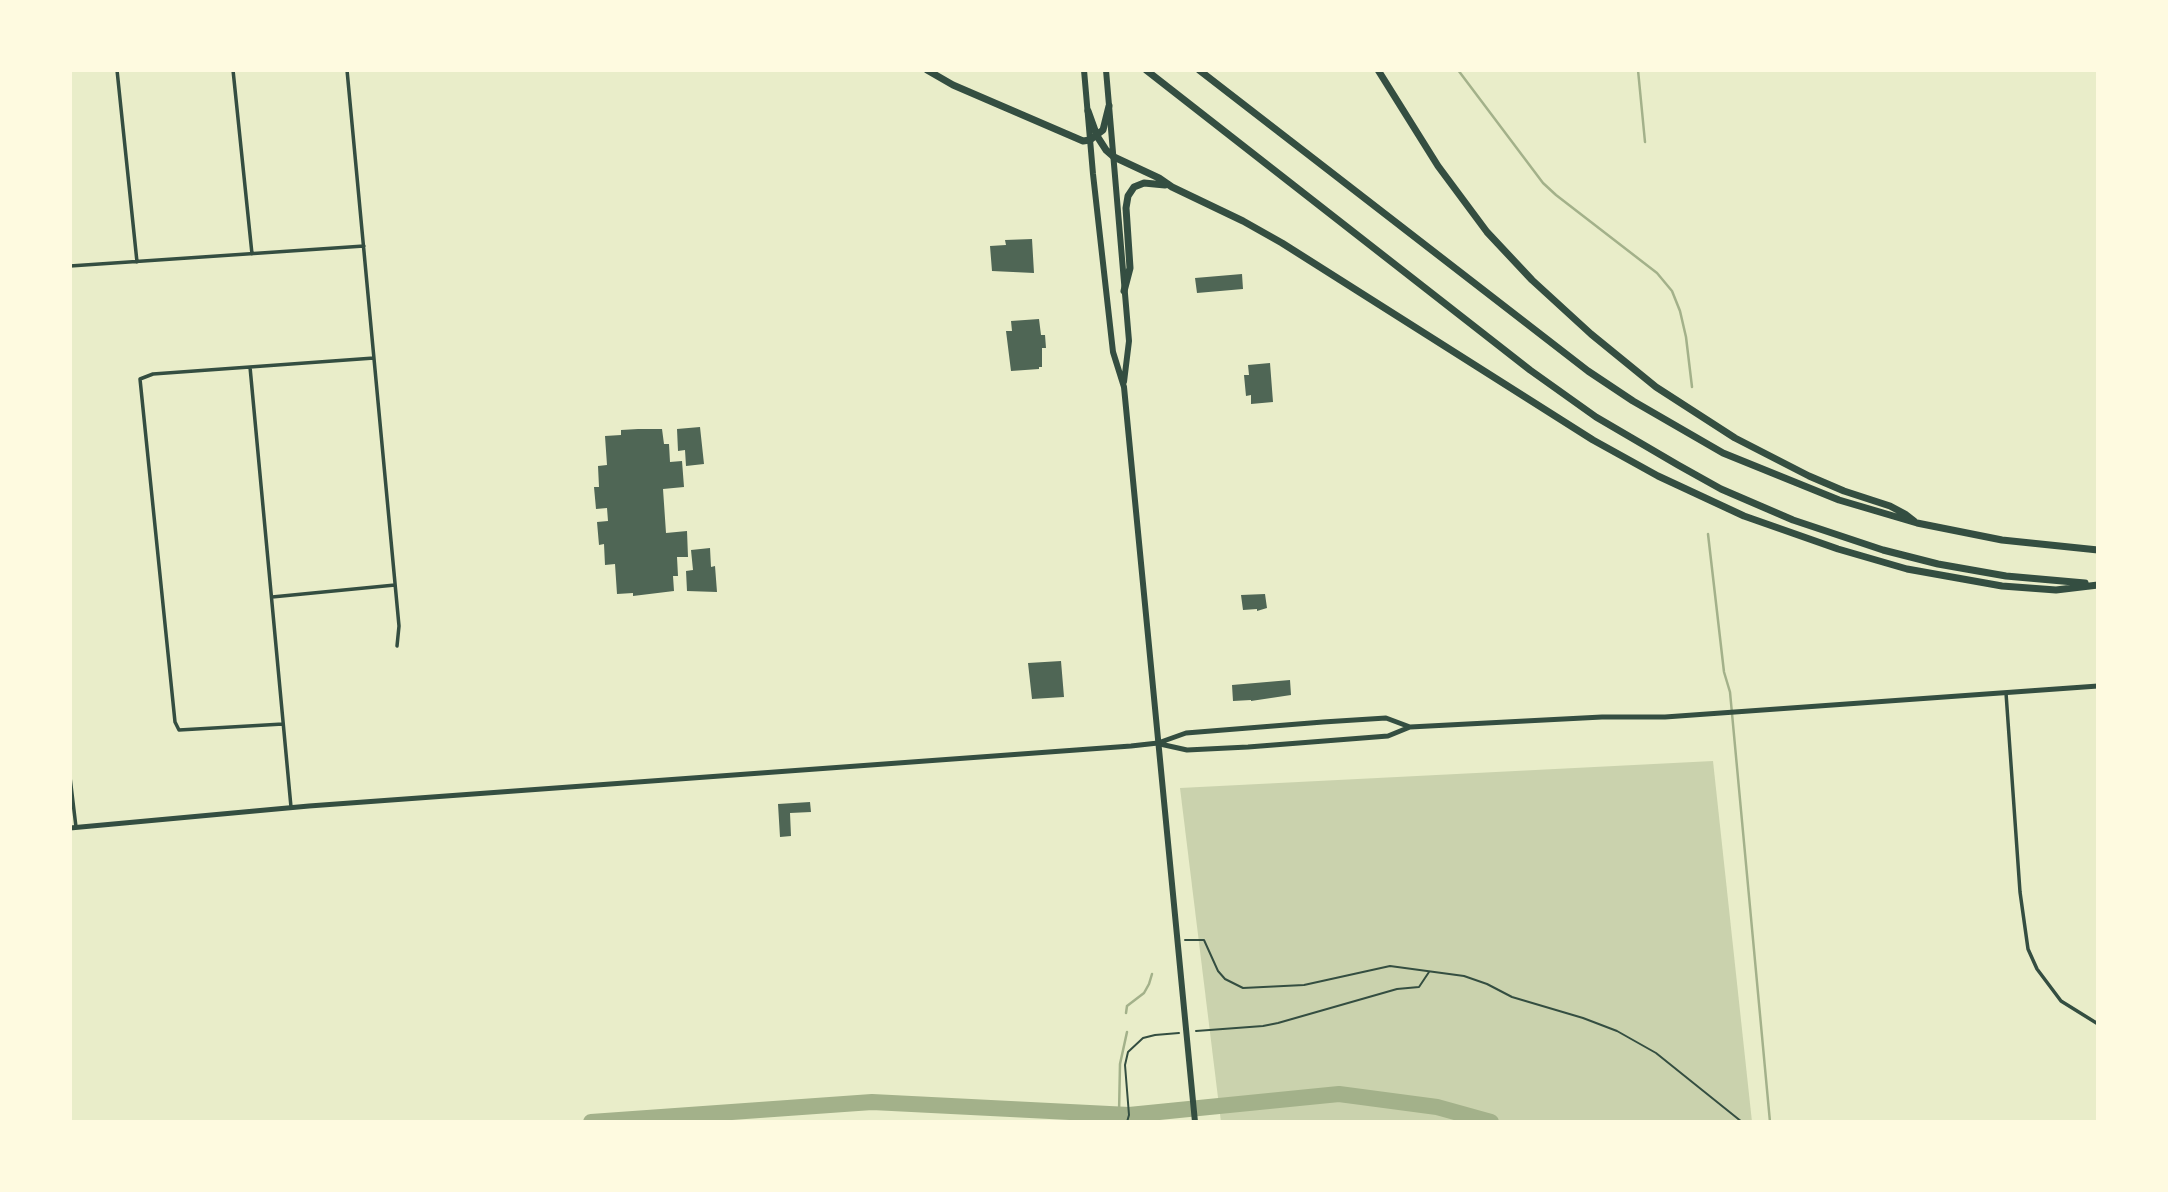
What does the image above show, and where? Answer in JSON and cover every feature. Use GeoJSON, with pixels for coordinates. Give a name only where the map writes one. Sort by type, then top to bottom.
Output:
{"type":"FeatureCollection","features":[{"type":"Feature","properties":{"kind":"highway"},"geometry":{"type":"LineString","coordinates":[[927,70],[953,85],[1078,139],[1094,138],[1105,125],[1109,106]]}},
{"type":"Feature","properties":{"kind":"highway"},"geometry":{"type":"LineString","coordinates":[[1146,70],[1530,370],[1596,417],[1700,477],[1793,520],[1894,553],[2006,576],[2098,584]]}},
{"type":"Feature","properties":{"kind":"highway"},"geometry":{"type":"LineString","coordinates":[[1199,70],[1588,371],[1633,401],[1723,453],[1839,500],[1917,523],[2002,540],[2098,550]]}},
{"type":"Feature","properties":{"kind":"highway"},"geometry":{"type":"LineString","coordinates":[[1378,70],[1438,166],[1487,232],[1532,280],[1591,334],[1656,387],[1735,439],[1826,484],[1889,506],[1917,523]]}},
{"type":"Feature","properties":{"kind":"highway"},"geometry":{"type":"LineString","coordinates":[[1088,111],[1094,138],[1114,157],[1282,243],[1593,440],[1658,476],[1744,516],[1838,549],[1907,569],[2002,586],[2056,590],[2098,584]]}},
{"type":"Feature","properties":{"kind":"highway"},"geometry":{"type":"LineString","coordinates":[[1124,291],[1130,268],[1126,208],[1128,196],[1134,187],[1144,183],[1172,187]]}},
{"type":"Feature","properties":{"kind":"main road"},"geometry":{"type":"LineString","coordinates":[[1084,70],[1088,111]]}},
{"type":"Feature","properties":{"kind":"main road"},"geometry":{"type":"LineString","coordinates":[[1106,70],[1129,341],[1124,387]]}},
{"type":"Feature","properties":{"kind":"main road"},"geometry":{"type":"LineString","coordinates":[[1094,138],[1114,352],[1124,387],[1195,1122]]}},
{"type":"Feature","properties":{"kind":"main road"},"geometry":{"type":"LineString","coordinates":[[1158,743],[1187,750],[1248,747],[1388,736],[1410,727],[1710,714],[2098,687]]}},
{"type":"Feature","properties":{"kind":"main road"},"geometry":{"type":"LineString","coordinates":[[73,828],[291,808],[1158,743],[1186,733],[1386,718],[1410,727]]}},
{"type":"Feature","properties":{"kind":"street"},"geometry":{"type":"LineString","coordinates":[[117,70],[137,262]]}},
{"type":"Feature","properties":{"kind":"street"},"geometry":{"type":"LineString","coordinates":[[233,70],[252,254]]}},
{"type":"Feature","properties":{"kind":"street"},"geometry":{"type":"LineString","coordinates":[[347,70],[399,626],[397,646]]}},
{"type":"Feature","properties":{"kind":"street"},"geometry":{"type":"LineString","coordinates":[[70,266],[365,246]]}},
{"type":"Feature","properties":{"kind":"street"},"geometry":{"type":"LineString","coordinates":[[283,724],[179,730],[175,722],[140,379],[153,374],[374,358]]}},
{"type":"Feature","properties":{"kind":"street"},"geometry":{"type":"LineString","coordinates":[[250,367],[291,808]]}},
{"type":"Feature","properties":{"kind":"street"},"geometry":{"type":"LineString","coordinates":[[272,597],[395,585]]}},
{"type":"Feature","properties":{"kind":"street"},"geometry":{"type":"LineString","coordinates":[[2006,693],[2020,892],[2028,949],[2037,969],[2061,1001],[2098,1024]]}},
{"type":"Feature","properties":{"kind":"street"},"geometry":{"type":"LineString","coordinates":[[70,777],[73,828]]}},
{"type":"Feature","properties":{"kind":"path"},"geometry":{"type":"LineString","coordinates":[[1177,940],[1204,940],[1224,979],[1243,988],[1304,985],[1391,966],[1464,976],[1488,984],[1512,997],[1617,1031],[1656,1053],[1742,1122]]}},
{"type":"Feature","properties":{"kind":"path"},"geometry":{"type":"LineString","coordinates":[[1193,1031],[1278,1023],[1397,989],[1419,987],[1430,971]]}},
{"type":"Feature","properties":{"kind":"path"},"geometry":{"type":"LineString","coordinates":[[1127,1122],[1129,1115],[1125,1065],[1128,1052],[1143,1038],[1180,1032]]}},
{"type":"Feature","properties":{"kind":"green space"},"geometry":{"type":"Polygon","coordinates":[[[1713,761],[1752,1122],[1221,1122],[1180,788],[1713,761]]]}},
{"type":"Feature","properties":{"kind":"building"},"geometry":{"type":"Polygon","coordinates":[[[1032,239],[1034,273],[992,271],[990,246],[1006,245],[1005,240],[1032,239]]]}},
{"type":"Feature","properties":{"kind":"building"},"geometry":{"type":"Polygon","coordinates":[[[1242,274],[1243,289],[1197,293],[1195,278],[1242,274]]]}},
{"type":"Feature","properties":{"kind":"building"},"geometry":{"type":"Polygon","coordinates":[[[1039,319],[1046,348],[1042,348],[1042,367],[1011,371],[1006,331],[1012,331],[1011,321],[1039,319]]]}},
{"type":"Feature","properties":{"kind":"building"},"geometry":{"type":"Polygon","coordinates":[[[1270,363],[1273,402],[1251,404],[1251,395],[1246,396],[1244,375],[1249,375],[1248,365],[1270,363]]]}},
{"type":"Feature","properties":{"kind":"building"},"geometry":{"type":"Polygon","coordinates":[[[700,427],[704,464],[686,466],[685,450],[678,451],[677,429],[700,427]]]}},
{"type":"Feature","properties":{"kind":"building"},"geometry":{"type":"Polygon","coordinates":[[[662,429],[664,444],[669,444],[670,462],[682,461],[684,487],[663,489],[666,533],[687,531],[688,557],[677,557],[678,576],[673,576],[674,591],[633,596],[633,593],[617,594],[615,564],[605,565],[604,544],[599,545],[597,522],[608,521],[607,508],[596,509],[594,487],[599,487],[598,466],[607,465],[605,436],[621,435],[621,430],[662,429]]]}},
{"type":"Feature","properties":{"kind":"building"},"geometry":{"type":"Polygon","coordinates":[[[710,548],[711,567],[715,566],[717,592],[687,591],[686,571],[693,570],[691,550],[710,548]]]}},
{"type":"Feature","properties":{"kind":"building"},"geometry":{"type":"Polygon","coordinates":[[[1265,594],[1267,608],[1257,611],[1243,610],[1241,595],[1265,594]]]}},
{"type":"Feature","properties":{"kind":"building"},"geometry":{"type":"Polygon","coordinates":[[[1061,661],[1064,697],[1032,699],[1028,663],[1061,661]]]}},
{"type":"Feature","properties":{"kind":"building"},"geometry":{"type":"Polygon","coordinates":[[[1290,680],[1291,695],[1233,701],[1232,685],[1290,680]]]}},
{"type":"Feature","properties":{"kind":"building"},"geometry":{"type":"Polygon","coordinates":[[[810,802],[811,812],[790,813],[791,836],[780,837],[778,804],[810,802]]]}},
{"type":"Feature","properties":{"kind":"waterway"},"geometry":{"type":"LineString","coordinates":[[1458,70],[1543,183],[1657,273],[1672,291],[1686,337],[1692,387]]}},
{"type":"Feature","properties":{"kind":"waterway"},"geometry":{"type":"LineString","coordinates":[[1638,70],[1645,142]]}},
{"type":"Feature","properties":{"kind":"waterway"},"geometry":{"type":"LineString","coordinates":[[1708,534],[1724,672],[1730,692],[1770,1122]]}},
{"type":"Feature","properties":{"kind":"waterway"},"geometry":{"type":"LineString","coordinates":[[1126,1013],[1127,1006],[1144,993],[1152,974]]}},
{"type":"Feature","properties":{"kind":"waterway"},"geometry":{"type":"LineString","coordinates":[[1119,1114],[1120,1064],[1127,1032]]}},
{"type":"Feature","properties":{"kind":"waterway"},"geometry":{"type":"LineString","coordinates":[[591,1122],[872,1102],[1129,1115],[1339,1094],[1437,1107],[1491,1122]]}}]}
